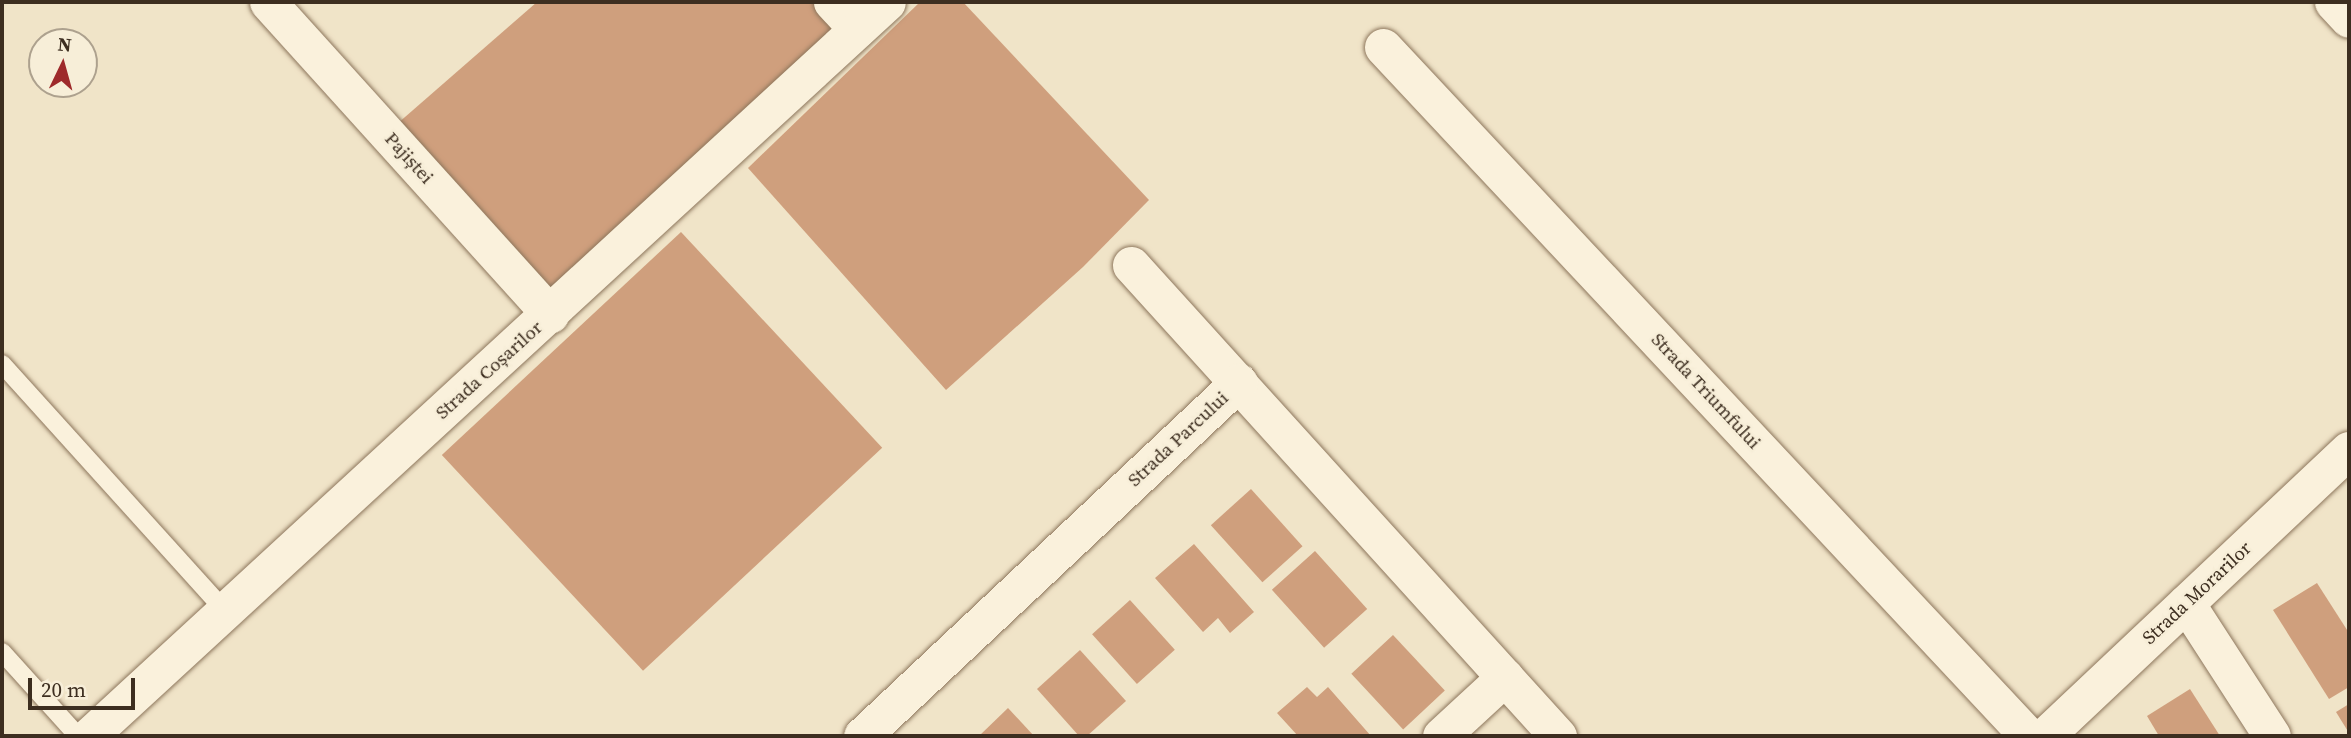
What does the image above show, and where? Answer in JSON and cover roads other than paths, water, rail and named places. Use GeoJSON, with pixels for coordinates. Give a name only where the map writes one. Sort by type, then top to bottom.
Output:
{"type":"FeatureCollection","features":[{"type":"Feature","properties":{"kind":"street","name":"Pajiștei"},"geometry":{"type":"LineString","coordinates":[[268,2],[550,314]]}},
{"type":"Feature","properties":{"kind":"street"},"geometry":{"type":"LineString","coordinates":[[832,2],[857,29]]}},
{"type":"Feature","properties":{"kind":"street","name":"Strada Coșarilor"},"geometry":{"type":"LineString","coordinates":[[89,736],[887,2]]}},
{"type":"Feature","properties":{"kind":"street"},"geometry":{"type":"LineString","coordinates":[[2333,2],[2349,19]]}},
{"type":"Feature","properties":{"kind":"street","name":"Strada Triumfului"},"geometry":{"type":"LineString","coordinates":[[1383,47],[2028,736]]}},
{"type":"Feature","properties":{"kind":"street"},"geometry":{"type":"LineString","coordinates":[[1132,265],[1239,382]]}},
{"type":"Feature","properties":{"kind":"street","name":"Strada Parcului"},"geometry":{"type":"LineString","coordinates":[[862,736],[1239,382],[1558,736]]}},
{"type":"Feature","properties":{"kind":"street","name":"Strada Morarilor"},"geometry":{"type":"LineString","coordinates":[[2045,736],[2349,450]]}},
{"type":"Feature","properties":{"kind":"street"},"geometry":{"type":"LineString","coordinates":[[2186,603],[2272,736]]}},
{"type":"Feature","properties":{"kind":"street"},"geometry":{"type":"LineString","coordinates":[[1441,736],[1505,677]]}},
{"type":"Feature","properties":{"kind":"lane"},"geometry":{"type":"LineString","coordinates":[[2,364],[225,611]]}},
{"type":"Feature","properties":{"kind":"lane"},"geometry":{"type":"LineString","coordinates":[[2,652],[78,736]]}}]}
